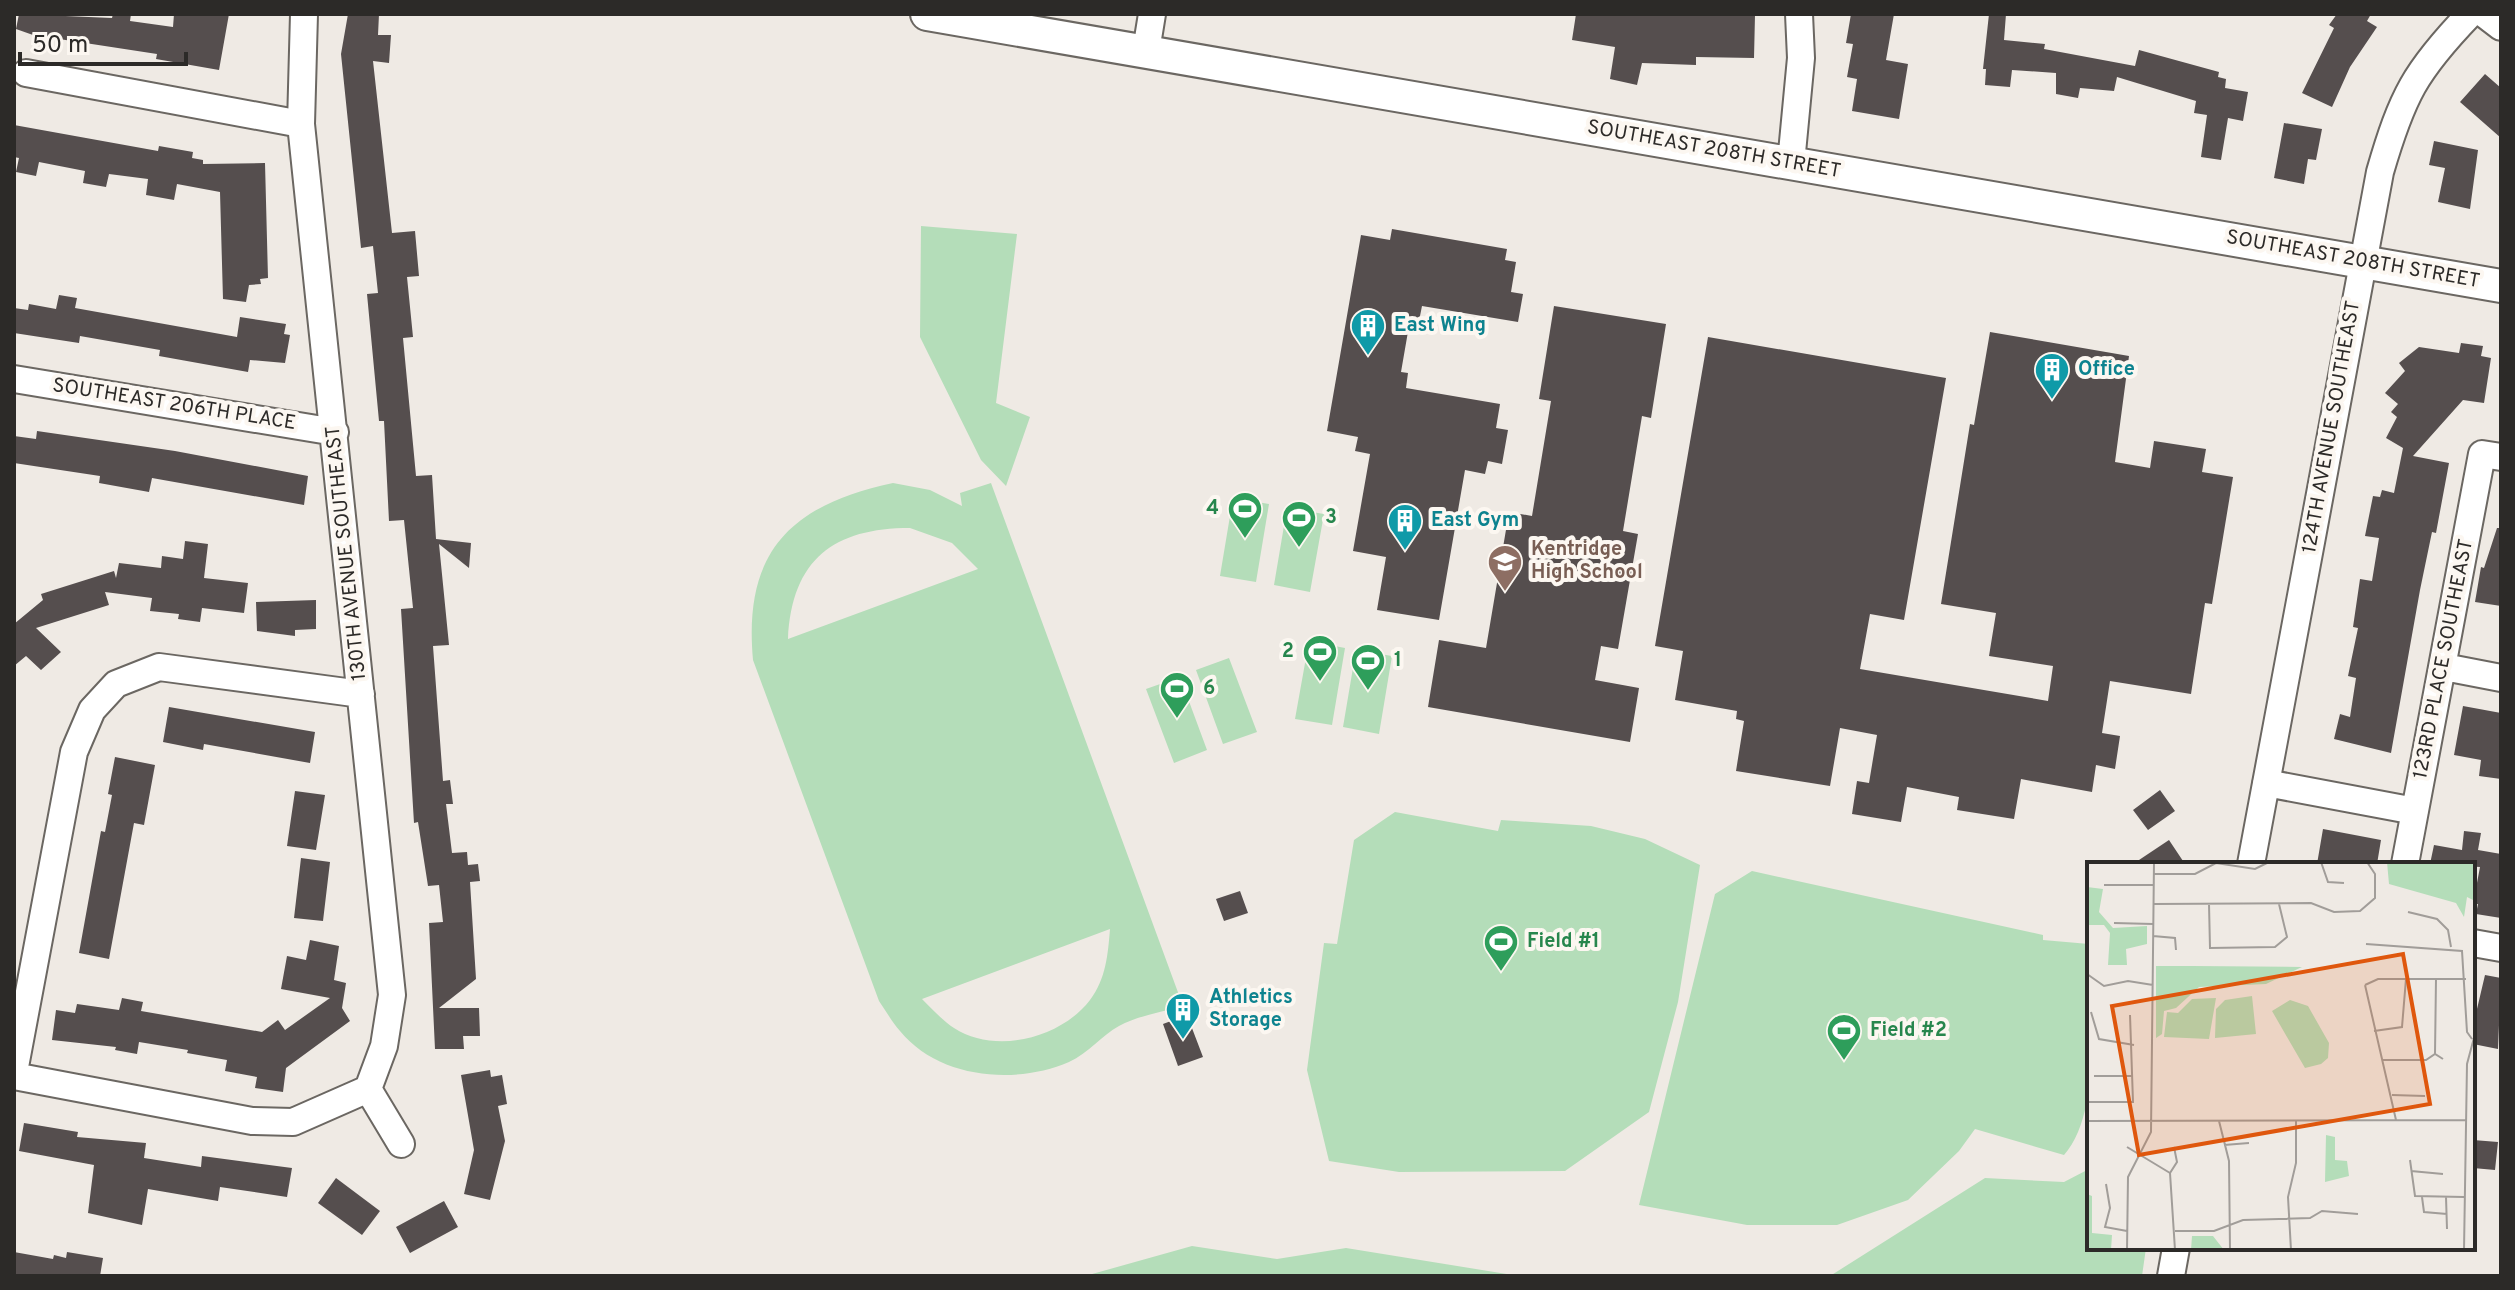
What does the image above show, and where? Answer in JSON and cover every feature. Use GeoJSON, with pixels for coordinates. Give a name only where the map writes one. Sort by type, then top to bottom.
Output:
{"type":"FeatureCollection","features":[{"type":"Feature","properties":{"kind":"main road","name":"SOUTHEAST 208TH STREET"},"geometry":{"type":"LineString","coordinates":[[927,14],[2501,286]]}},
{"type":"Feature","properties":{"kind":"street","name":"130TH AVENUE SOUTHEAST"},"geometry":{"type":"LineString","coordinates":[[304,14],[301,124],[392,995],[384,1046],[368,1089]]}},
{"type":"Feature","properties":{"kind":"street"},"geometry":{"type":"LineString","coordinates":[[1146,51],[1152,14]]}},
{"type":"Feature","properties":{"kind":"street"},"geometry":{"type":"LineString","coordinates":[[1791,163],[1801,58],[1799,14]]}},
{"type":"Feature","properties":{"kind":"street","name":"124TH AVENUE SOUTHEAST"},"geometry":{"type":"LineString","coordinates":[[2251,862],[2380,172],[2406,92],[2435,50],[2470,14]]}},
{"type":"Feature","properties":{"kind":"street"},"geometry":{"type":"LineString","coordinates":[[2484,14],[2501,27]]}},
{"type":"Feature","properties":{"kind":"street"},"geometry":{"type":"LineString","coordinates":[[26,73],[301,124]]}},
{"type":"Feature","properties":{"kind":"street","name":"SOUTHEAST 206TH PLACE"},"geometry":{"type":"LineString","coordinates":[[14,379],[335,432]]}},
{"type":"Feature","properties":{"kind":"street","name":"123RD PLACE SOUTHEAST"},"geometry":{"type":"LineString","coordinates":[[2405,862],[2491,455]]}},
{"type":"Feature","properties":{"kind":"street"},"geometry":{"type":"LineString","coordinates":[[361,694],[159,667],[116,684],[92,710],[74,752],[14,1074],[252,1121],[293,1122],[368,1089],[401,1144]]}},
{"type":"Feature","properties":{"kind":"street"},"geometry":{"type":"LineString","coordinates":[[2444,667],[2501,678]]}},
{"type":"Feature","properties":{"kind":"street"},"geometry":{"type":"LineString","coordinates":[[2266,783],[2415,811]]}},
{"type":"Feature","properties":{"kind":"street"},"geometry":{"type":"LineString","coordinates":[[2475,943],[2501,948]]}},
{"type":"Feature","properties":{"kind":"street"},"geometry":{"type":"LineString","coordinates":[[2171,1276],[2176,1250]]}},
{"type":"Feature","properties":{"kind":"green space"},"geometry":{"type":"Polygon","coordinates":[[[921,226],[1017,234],[996,403],[1030,417],[1006,486],[981,460],[920,337],[921,226]]]}},
{"type":"Feature","properties":{"kind":"green space"},"geometry":{"type":"Polygon","coordinates":[[[893,483],[930,490],[962,506],[960,493],[991,483],[1183,1006],[1126,1023],[1069,1062],[1026,1074],[1003,1075],[957,1068],[935,1059],[916,1047],[900,1031],[879,1001],[753,660],[752,622],[756,589],[766,562],[781,539],[801,520],[857,492],[893,483]],[[910,528],[859,534],[839,542],[822,554],[808,569],[798,588],[791,611],[788,639],[978,569],[952,543],[910,528]],[[1110,929],[922,999],[950,1025],[971,1036],[1008,1041],[1045,1033],[1078,1013],[1100,984],[1110,929]]]}},
{"type":"Feature","properties":{"kind":"green space","name":"4"},"geometry":{"type":"Polygon","coordinates":[[[1233,498],[1269,504],[1256,582],[1220,576],[1233,498]]]}},
{"type":"Feature","properties":{"kind":"green space","name":"3"},"geometry":{"type":"Polygon","coordinates":[[[1287,508],[1324,514],[1310,592],[1274,585],[1287,508]]]}},
{"type":"Feature","properties":{"kind":"green space","name":"2"},"geometry":{"type":"Polygon","coordinates":[[[1309,641],[1345,648],[1332,725],[1295,719],[1309,641]]]}},
{"type":"Feature","properties":{"kind":"green space","name":"1"},"geometry":{"type":"Polygon","coordinates":[[[1356,650],[1392,656],[1379,734],[1343,727],[1356,650]]]}},
{"type":"Feature","properties":{"kind":"green space"},"geometry":{"type":"Polygon","coordinates":[[[1229,658],[1257,732],[1223,744],[1196,670],[1229,658]]]}},
{"type":"Feature","properties":{"kind":"green space","name":"6"},"geometry":{"type":"Polygon","coordinates":[[[1180,677],[1207,750],[1174,763],[1146,689],[1180,677]]]}},
{"type":"Feature","properties":{"kind":"green space","name":"Field #1"},"geometry":{"type":"Polygon","coordinates":[[[1395,812],[1498,831],[1501,820],[1591,826],[1645,839],[1700,865],[1678,1002],[1649,1112],[1565,1171],[1399,1172],[1329,1161],[1307,1070],[1324,943],[1337,944],[1354,840],[1395,812]]]}},
{"type":"Feature","properties":{"kind":"green space","name":"Field #2"},"geometry":{"type":"Polygon","coordinates":[[[1752,871],[2043,935],[2043,940],[2087,944],[2087,1098],[2077,1135],[2064,1155],[1975,1129],[1959,1151],[1908,1200],[1837,1225],[1747,1225],[1639,1205],[1715,894],[1752,871]]]}},
{"type":"Feature","properties":{"kind":"green space"},"geometry":{"type":"Polygon","coordinates":[[[2087,1170],[2087,1250],[2146,1250],[2142,1276],[1830,1276],[1985,1178],[2064,1182],[2087,1170]]]}},
{"type":"Feature","properties":{"kind":"green space"},"geometry":{"type":"Polygon","coordinates":[[[1192,1246],[1277,1259],[1346,1248],[1519,1276],[1085,1276],[1192,1246]]]}},
{"type":"Feature","properties":{"kind":"building"},"geometry":{"type":"Polygon","coordinates":[[[19,14],[112,18],[113,14],[131,14],[130,21],[173,27],[174,14],[229,14],[219,70],[156,59],[157,54],[33,35],[16,29],[19,14]]]}},
{"type":"Feature","properties":{"kind":"building"},"geometry":{"type":"Polygon","coordinates":[[[348,14],[379,14],[378,35],[391,35],[389,63],[373,61],[392,233],[415,231],[419,276],[407,277],[413,337],[403,338],[416,476],[432,475],[436,539],[471,543],[469,568],[439,544],[449,645],[433,646],[443,781],[450,780],[453,804],[446,804],[452,853],[467,852],[468,865],[478,864],[480,881],[470,882],[476,979],[439,1008],[479,1008],[480,1036],[463,1036],[464,1049],[435,1049],[429,923],[443,922],[439,885],[428,886],[418,822],[414,823],[401,609],[413,608],[404,520],[389,521],[384,421],[379,421],[367,294],[378,293],[373,246],[361,248],[341,54],[348,14]]]}},
{"type":"Feature","properties":{"kind":"building"},"geometry":{"type":"Polygon","coordinates":[[[1576,14],[1755,15],[1754,58],[1696,57],[1696,65],[1642,63],[1637,85],[1610,79],[1615,47],[1572,40],[1576,14]]]}},
{"type":"Feature","properties":{"kind":"building"},"geometry":{"type":"Polygon","coordinates":[[[1851,14],[1894,14],[1886,60],[1908,64],[1899,119],[1852,111],[1857,79],[1847,77],[1853,44],[1846,43],[1851,14]]]}},
{"type":"Feature","properties":{"kind":"building"},"geometry":{"type":"Polygon","coordinates":[[[1989,14],[2006,14],[2004,40],[2045,44],[2044,49],[2135,66],[2139,50],[2219,72],[2218,77],[2226,79],[2225,88],[2248,92],[2243,121],[2228,118],[2221,160],[2201,157],[2207,115],[2194,113],[2196,101],[2117,77],[2114,91],[2080,88],[2078,98],[2056,94],[2056,73],[2012,70],[2010,87],[1985,85],[1986,69],[1983,69],[1989,14]]]}},
{"type":"Feature","properties":{"kind":"building"},"geometry":{"type":"Polygon","coordinates":[[[2337,14],[2371,14],[2367,21],[2377,27],[2350,67],[2332,107],[2302,93],[2334,28],[2329,25],[2337,14]]]}},
{"type":"Feature","properties":{"kind":"building"},"geometry":{"type":"Polygon","coordinates":[[[2485,74],[2501,88],[2501,138],[2460,102],[2485,74]]]}},
{"type":"Feature","properties":{"kind":"building"},"geometry":{"type":"Polygon","coordinates":[[[2284,123],[2322,129],[2316,160],[2308,159],[2304,184],[2274,178],[2284,123]]]}},
{"type":"Feature","properties":{"kind":"building"},"geometry":{"type":"Polygon","coordinates":[[[14,125],[158,151],[159,146],[193,152],[192,158],[203,160],[203,164],[265,163],[268,278],[260,279],[261,284],[249,285],[246,302],[223,299],[220,192],[177,184],[174,200],[146,195],[148,179],[109,174],[106,187],[83,183],[85,171],[39,162],[36,176],[16,172],[19,158],[14,157],[14,125]]]}},
{"type":"Feature","properties":{"kind":"building"},"geometry":{"type":"Polygon","coordinates":[[[2434,141],[2478,150],[2470,209],[2438,202],[2445,168],[2429,165],[2434,141]]]}},
{"type":"Feature","properties":{"kind":"building","name":"East Wing"},"geometry":{"type":"Polygon","coordinates":[[[1392,229],[1507,249],[1505,260],[1516,262],[1511,292],[1523,294],[1518,322],[1422,306],[1419,321],[1410,320],[1401,372],[1408,373],[1406,388],[1500,404],[1496,428],[1508,430],[1502,464],[1488,461],[1485,474],[1465,470],[1439,620],[1377,610],[1386,557],[1353,551],[1370,454],[1355,451],[1358,437],[1327,431],[1361,235],[1390,240],[1392,229]]]}},
{"type":"Feature","properties":{"kind":"building"},"geometry":{"type":"Polygon","coordinates":[[[59,295],[77,298],[75,308],[237,337],[240,317],[286,324],[284,334],[290,335],[285,363],[250,360],[248,372],[159,356],[160,350],[80,336],[79,343],[14,333],[14,308],[28,310],[29,304],[56,309],[59,295]]]}},
{"type":"Feature","properties":{"kind":"building"},"geometry":{"type":"Polygon","coordinates":[[[1554,306],[1666,324],[1651,418],[1642,416],[1623,531],[1638,534],[1618,649],[1601,646],[1595,680],[1639,688],[1630,742],[1428,707],[1439,640],[1486,648],[1509,512],[1532,516],[1551,401],[1539,399],[1554,306]]]}},
{"type":"Feature","properties":{"kind":"building"},"geometry":{"type":"Polygon","coordinates":[[[1990,332],[2129,356],[2115,462],[2150,468],[2154,441],[2206,449],[2202,472],[2233,477],[2212,604],[2205,603],[2191,694],[2110,681],[2102,733],[2120,736],[2115,769],[2096,765],[2092,792],[2021,779],[2014,819],[1957,810],[1959,797],[1907,787],[1901,822],[1852,814],[1857,781],[1869,783],[1877,735],[1840,728],[1830,786],[1736,771],[1744,721],[1736,719],[1737,711],[1675,700],[1683,651],[1655,646],[1708,337],[1946,378],[1904,620],[1870,614],[1860,669],[2048,701],[2053,666],[1989,656],[1996,613],[1941,604],[1970,424],[1974,425],[1990,332]]]}},
{"type":"Feature","properties":{"kind":"building"},"geometry":{"type":"Polygon","coordinates":[[[2461,343],[2483,346],[2481,356],[2491,358],[2484,403],[2463,400],[2413,456],[2449,463],[2436,533],[2432,532],[2420,590],[2391,753],[2334,739],[2340,714],[2350,717],[2356,678],[2348,676],[2358,628],[2353,627],[2360,579],[2372,581],[2379,538],[2365,536],[2373,496],[2380,497],[2382,490],[2394,493],[2403,448],[2386,438],[2397,417],[2391,412],[2398,404],[2385,393],[2405,371],[2399,363],[2419,347],[2459,353],[2461,343]]]}},
{"type":"Feature","properties":{"kind":"building"},"geometry":{"type":"Polygon","coordinates":[[[37,431],[175,451],[308,476],[304,505],[152,478],[149,492],[99,483],[100,476],[14,463],[14,436],[36,439],[37,431]]]}},
{"type":"Feature","properties":{"kind":"building"},"geometry":{"type":"Polygon","coordinates":[[[2497,528],[2501,528],[2501,606],[2475,602],[2481,567],[2484,568],[2497,528]]]}},
{"type":"Feature","properties":{"kind":"building"},"geometry":{"type":"Polygon","coordinates":[[[185,541],[208,544],[204,578],[248,583],[244,613],[202,608],[200,622],[178,619],[179,614],[150,611],[152,598],[105,592],[109,605],[36,628],[61,652],[41,670],[26,656],[14,666],[14,624],[43,600],[41,594],[114,571],[116,578],[119,563],[161,568],[162,556],[183,559],[185,541]]]}},
{"type":"Feature","properties":{"kind":"building"},"geometry":{"type":"Polygon","coordinates":[[[316,600],[316,629],[295,630],[295,636],[257,631],[256,602],[316,600]]]}},
{"type":"Feature","properties":{"kind":"building"},"geometry":{"type":"Polygon","coordinates":[[[2463,706],[2501,713],[2501,779],[2479,776],[2481,760],[2454,755],[2463,706]]]}},
{"type":"Feature","properties":{"kind":"building"},"geometry":{"type":"Polygon","coordinates":[[[169,707],[315,732],[310,763],[204,744],[203,750],[163,742],[169,707]]]}},
{"type":"Feature","properties":{"kind":"building"},"geometry":{"type":"Polygon","coordinates":[[[115,757],[155,765],[144,825],[134,823],[109,959],[79,953],[101,831],[105,832],[112,795],[108,794],[115,757]]]}},
{"type":"Feature","properties":{"kind":"building"},"geometry":{"type":"Polygon","coordinates":[[[2160,790],[2175,811],[2148,830],[2133,810],[2160,790]]]}},
{"type":"Feature","properties":{"kind":"building"},"geometry":{"type":"Polygon","coordinates":[[[295,791],[325,795],[316,850],[287,846],[295,791]]]}},
{"type":"Feature","properties":{"kind":"building"},"geometry":{"type":"Polygon","coordinates":[[[2323,829],[2381,840],[2377,862],[2317,862],[2323,829]]]}},
{"type":"Feature","properties":{"kind":"building"},"geometry":{"type":"Polygon","coordinates":[[[2464,831],[2481,833],[2478,850],[2501,854],[2501,918],[2476,914],[2478,904],[2475,904],[2475,893],[2480,867],[2475,867],[2475,862],[2430,862],[2434,845],[2462,850],[2464,831]]]}},
{"type":"Feature","properties":{"kind":"building"},"geometry":{"type":"Polygon","coordinates":[[[2169,840],[2184,862],[2136,862],[2169,840]]]}},
{"type":"Feature","properties":{"kind":"building"},"geometry":{"type":"Polygon","coordinates":[[[301,858],[330,862],[323,921],[294,918],[301,858]]]}},
{"type":"Feature","properties":{"kind":"building"},"geometry":{"type":"Polygon","coordinates":[[[1240,891],[1248,913],[1224,921],[1216,899],[1240,891]]]}},
{"type":"Feature","properties":{"kind":"building"},"geometry":{"type":"Polygon","coordinates":[[[310,940],[339,946],[334,980],[346,983],[342,1008],[350,1021],[286,1068],[283,1092],[255,1088],[257,1077],[225,1071],[227,1060],[187,1053],[188,1050],[139,1042],[137,1054],[115,1050],[116,1047],[52,1040],[56,1010],[75,1013],[77,1004],[119,1010],[122,998],[143,1002],[141,1011],[262,1032],[278,1020],[285,1030],[330,998],[281,989],[287,956],[306,960],[310,940]]]}},
{"type":"Feature","properties":{"kind":"building"},"geometry":{"type":"Polygon","coordinates":[[[2485,975],[2501,978],[2498,1049],[2475,1044],[2475,1018],[2485,975]]]}},
{"type":"Feature","properties":{"kind":"building","name":"Athletics Storage"},"geometry":{"type":"Polygon","coordinates":[[[1187,1015],[1203,1057],[1178,1066],[1163,1024],[1187,1015]]]}},
{"type":"Feature","properties":{"kind":"building"},"geometry":{"type":"Polygon","coordinates":[[[490,1070],[491,1077],[502,1075],[507,1104],[498,1106],[505,1141],[490,1200],[464,1194],[474,1150],[461,1075],[490,1070]]]}},
{"type":"Feature","properties":{"kind":"building"},"geometry":{"type":"Polygon","coordinates":[[[24,1123],[78,1132],[77,1137],[146,1143],[144,1158],[201,1167],[202,1156],[292,1168],[287,1197],[220,1187],[218,1201],[148,1189],[142,1225],[88,1213],[94,1165],[19,1151],[24,1123]]]}},
{"type":"Feature","properties":{"kind":"building"},"geometry":{"type":"Polygon","coordinates":[[[2475,1140],[2498,1142],[2495,1170],[2475,1168],[2475,1140]]]}},
{"type":"Feature","properties":{"kind":"building"},"geometry":{"type":"Polygon","coordinates":[[[336,1178],[380,1211],[362,1235],[318,1203],[336,1178]]]}},
{"type":"Feature","properties":{"kind":"building"},"geometry":{"type":"Polygon","coordinates":[[[444,1201],[458,1227],[410,1253],[396,1227],[444,1201]]]}},
{"type":"Feature","properties":{"kind":"building"},"geometry":{"type":"Polygon","coordinates":[[[14,1252],[53,1259],[54,1255],[66,1258],[67,1252],[103,1258],[100,1276],[14,1276],[14,1252]]]}},
{"type":"Feature","properties":{"kind":"place","name":"East Wing"},"geometry":{"type":"Point","coordinates":[1368,357]}},
{"type":"Feature","properties":{"kind":"place","name":"Office"},"geometry":{"type":"Point","coordinates":[2052,401]}},
{"type":"Feature","properties":{"kind":"place","name":"4"},"geometry":{"type":"Point","coordinates":[1245,540]}},
{"type":"Feature","properties":{"kind":"place","name":"3"},"geometry":{"type":"Point","coordinates":[1299,549]}},
{"type":"Feature","properties":{"kind":"place","name":"East Gym"},"geometry":{"type":"Point","coordinates":[1405,552]}},
{"type":"Feature","properties":{"kind":"place","name":"Kentridge High School"},"geometry":{"type":"Point","coordinates":[1505,593]}},
{"type":"Feature","properties":{"kind":"place","name":"2"},"geometry":{"type":"Point","coordinates":[1320,683]}},
{"type":"Feature","properties":{"kind":"place","name":"1"},"geometry":{"type":"Point","coordinates":[1368,692]}},
{"type":"Feature","properties":{"kind":"place","name":"6"},"geometry":{"type":"Point","coordinates":[1177,720]}},
{"type":"Feature","properties":{"kind":"place","name":"Field #1"},"geometry":{"type":"Point","coordinates":[1501,973]}},
{"type":"Feature","properties":{"kind":"place","name":"Athletics Storage"},"geometry":{"type":"Point","coordinates":[1183,1041]}},
{"type":"Feature","properties":{"kind":"place","name":"Field #2"},"geometry":{"type":"Point","coordinates":[1844,1062]}}]}
